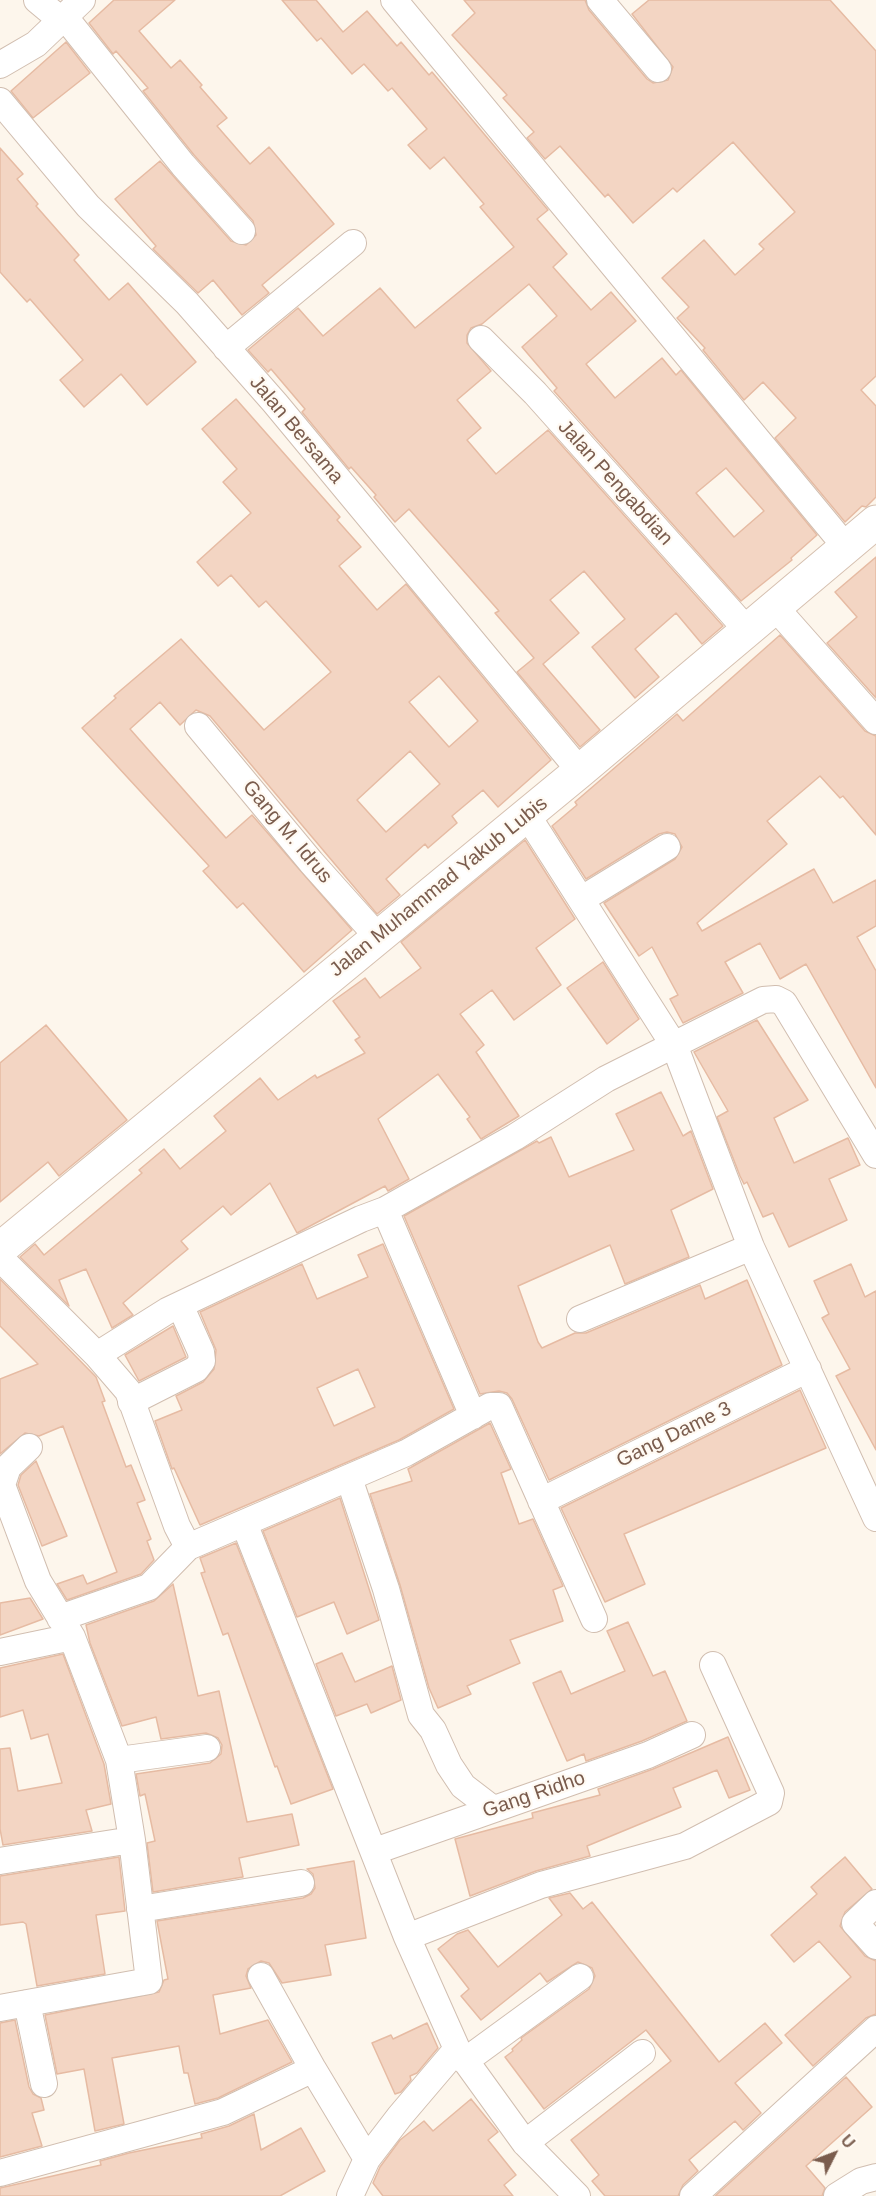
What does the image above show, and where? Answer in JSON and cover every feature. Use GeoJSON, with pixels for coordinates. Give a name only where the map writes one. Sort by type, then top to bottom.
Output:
{"type":"FeatureCollection","features":[{"type":"Feature","properties":{"kind":"main road","name":"Jalan Muhammad Yakub Lubis"},"geometry":{"type":"LineString","coordinates":[[0,1249],[527,815],[876,522]]}},
{"type":"Feature","properties":{"kind":"street"},"geometry":{"type":"LineString","coordinates":[[37,0],[69,12],[183,165],[242,231]]}},
{"type":"Feature","properties":{"kind":"street"},"geometry":{"type":"LineString","coordinates":[[394,0],[846,547]]}},
{"type":"Feature","properties":{"kind":"street"},"geometry":{"type":"LineString","coordinates":[[600,0],[658,69]]}},
{"type":"Feature","properties":{"kind":"street"},"geometry":{"type":"LineString","coordinates":[[0,65],[36,44],[69,12]]}},
{"type":"Feature","properties":{"kind":"street","name":"Jalan Bersama"},"geometry":{"type":"LineString","coordinates":[[0,101],[88,206],[186,303],[226,348],[580,771]]}},
{"type":"Feature","properties":{"kind":"street"},"geometry":{"type":"LineString","coordinates":[[226,348],[353,243]]}},
{"type":"Feature","properties":{"kind":"street","name":"Jalan Pengabdian"},"geometry":{"type":"LineString","coordinates":[[481,339],[535,393],[747,630]]}},
{"type":"Feature","properties":{"kind":"street"},"geometry":{"type":"LineString","coordinates":[[774,606],[876,721]]}},
{"type":"Feature","properties":{"kind":"street","name":"Gang M. Idrus"},"geometry":{"type":"LineString","coordinates":[[198,726],[378,937]]}},
{"type":"Feature","properties":{"kind":"street"},"geometry":{"type":"LineString","coordinates":[[527,815],[674,1044],[751,1247],[873,1502]]}},
{"type":"Feature","properties":{"kind":"street"},"geometry":{"type":"LineString","coordinates":[[582,899],[667,847]]}},
{"type":"Feature","properties":{"kind":"street"},"geometry":{"type":"LineString","coordinates":[[97,1355],[180,1305],[361,1219],[385,1210],[515,1137],[606,1079],[763,1000],[776,999],[784,1003],[876,1155]]}},
{"type":"Feature","properties":{"kind":"street"},"geometry":{"type":"LineString","coordinates":[[385,1210],[473,1416]]}},
{"type":"Feature","properties":{"kind":"street"},"geometry":{"type":"LineString","coordinates":[[580,1319],[751,1247]]}},
{"type":"Feature","properties":{"kind":"street"},"geometry":{"type":"LineString","coordinates":[[0,1258],[97,1355],[128,1391],[177,1526],[188,1547]]}},
{"type":"Feature","properties":{"kind":"street"},"geometry":{"type":"LineString","coordinates":[[131,1402],[196,1369],[202,1361],[201,1352],[180,1305]]}},
{"type":"Feature","properties":{"kind":"street","name":"Gang Dame 3"},"geometry":{"type":"LineString","coordinates":[[541,1501],[808,1369]]}},
{"type":"Feature","properties":{"kind":"street"},"geometry":{"type":"LineString","coordinates":[[0,1652],[66,1628],[149,1587],[188,1547],[406,1453],[490,1406],[499,1406],[594,1619]]}},
{"type":"Feature","properties":{"kind":"street"},"geometry":{"type":"LineString","coordinates":[[0,2008],[148,1981],[132,1840],[119,1760],[66,1628],[38,1581],[2,1485],[8,1467],[29,1447]]}},
{"type":"Feature","properties":{"kind":"street"},"geometry":{"type":"LineString","coordinates":[[349,1478],[386,1589],[422,1715],[433,1730],[449,1765],[463,1786],[493,1809]]}},
{"type":"Feature","properties":{"kind":"street"},"geometry":{"type":"LineString","coordinates":[[244,1522],[407,1937],[461,2055],[525,2143],[577,2196]]}},
{"type":"Feature","properties":{"kind":"street"},"geometry":{"type":"LineString","coordinates":[[407,1937],[541,1885],[685,1846],[769,1802],[771,1793],[713,1665]]}},
{"type":"Feature","properties":{"kind":"street","name":"Gang Ridho"},"geometry":{"type":"LineString","coordinates":[[375,1851],[648,1755],[692,1735]]}},
{"type":"Feature","properties":{"kind":"street"},"geometry":{"type":"LineString","coordinates":[[119,1760],[207,1748]]}},
{"type":"Feature","properties":{"kind":"street"},"geometry":{"type":"LineString","coordinates":[[0,1861],[132,1840]]}},
{"type":"Feature","properties":{"kind":"street"},"geometry":{"type":"LineString","coordinates":[[140,1909],[301,1883]]}},
{"type":"Feature","properties":{"kind":"street"},"geometry":{"type":"LineString","coordinates":[[876,1903],[855,1923],[876,1946]]}},
{"type":"Feature","properties":{"kind":"street"},"geometry":{"type":"LineString","coordinates":[[261,1976],[367,2159]]}},
{"type":"Feature","properties":{"kind":"street"},"geometry":{"type":"LineString","coordinates":[[350,2196],[367,2159],[400,2115],[461,2055],[580,1977]]}},
{"type":"Feature","properties":{"kind":"street"},"geometry":{"type":"LineString","coordinates":[[27,2003],[44,2084]]}},
{"type":"Feature","properties":{"kind":"street"},"geometry":{"type":"LineString","coordinates":[[693,2196],[876,2030]]}},
{"type":"Feature","properties":{"kind":"street"},"geometry":{"type":"LineString","coordinates":[[525,2143],[642,2053]]}},
{"type":"Feature","properties":{"kind":"street"},"geometry":{"type":"LineString","coordinates":[[0,2173],[223,2112],[313,2069]]}},
{"type":"Feature","properties":{"kind":"street"},"geometry":{"type":"LineString","coordinates":[[837,2196],[861,2181],[876,2177]]}},
{"type":"Feature","properties":{"kind":"building"},"geometry":{"type":"Polygon","coordinates":[[[114,0],[175,0],[139,31],[171,68],[180,60],[202,85],[200,87],[227,118],[217,126],[250,164],[269,147],[334,224],[262,285],[269,293],[242,315],[213,280],[198,293],[153,249],[156,246],[115,199],[160,161],[231,241],[246,245],[256,235],[253,221],[194,155],[143,91],[148,88],[116,51],[113,54],[89,23],[114,0]]]}},
{"type":"Feature","properties":{"kind":"building"},"geometry":{"type":"Polygon","coordinates":[[[282,0],[316,0],[343,32],[367,11],[397,46],[401,42],[429,75],[432,72],[548,210],[537,219],[567,254],[553,267],[591,310],[611,292],[636,321],[586,364],[615,398],[662,358],[676,375],[681,370],[817,535],[791,558],[792,560],[741,601],[554,391],[557,388],[522,347],[557,316],[529,284],[482,324],[471,328],[467,335],[467,343],[491,371],[457,400],[481,428],[467,440],[496,474],[548,430],[723,626],[702,644],[676,613],[635,649],[659,677],[635,698],[592,647],[625,619],[584,571],[550,600],[579,633],[543,664],[600,730],[580,747],[517,672],[534,658],[495,613],[499,611],[409,509],[395,522],[374,497],[376,495],[351,467],[349,469],[302,412],[305,409],[271,369],[268,372],[248,350],[298,308],[323,336],[380,288],[415,328],[514,247],[480,207],[484,204],[444,157],[430,169],[408,145],[427,129],[392,88],[388,91],[364,64],[352,74],[321,38],[317,41],[282,0]],[[726,468],[696,493],[734,537],[764,511],[726,468]]]}},
{"type":"Feature","properties":{"kind":"building"},"geometry":{"type":"Polygon","coordinates":[[[464,0],[585,0],[589,10],[647,79],[653,83],[668,80],[673,67],[632,14],[649,0],[830,0],[876,51],[876,376],[861,390],[876,406],[876,497],[866,507],[862,506],[845,522],[775,438],[796,418],[763,382],[744,400],[703,350],[705,348],[677,318],[689,307],[662,278],[704,240],[735,275],[764,249],[759,244],[795,212],[733,142],[677,192],[673,188],[633,223],[608,194],[605,197],[560,146],[545,159],[527,138],[534,132],[503,98],[507,95],[452,35],[475,13],[464,0]]]}},
{"type":"Feature","properties":{"kind":"building"},"geometry":{"type":"Polygon","coordinates":[[[66,42],[90,73],[33,118],[11,91],[66,42]]]}},
{"type":"Feature","properties":{"kind":"building"},"geometry":{"type":"Polygon","coordinates":[[[0,148],[23,174],[17,179],[38,204],[36,206],[79,255],[74,260],[109,300],[128,283],[196,362],[147,405],[121,374],[84,407],[60,380],[83,360],[30,299],[27,302],[0,272],[0,148]]]}},
{"type":"Feature","properties":{"kind":"building"},"geometry":{"type":"Polygon","coordinates":[[[236,399],[340,517],[337,520],[361,547],[339,566],[377,610],[406,584],[551,760],[498,807],[483,790],[452,816],[457,823],[428,848],[425,844],[386,879],[400,895],[377,914],[210,716],[196,710],[180,725],[160,702],[130,729],[226,838],[252,815],[352,930],[304,972],[243,903],[237,908],[203,871],[209,866],[82,728],[116,698],[114,696],[181,639],[264,730],[331,672],[266,601],[259,607],[231,575],[218,586],[197,562],[251,513],[223,482],[237,469],[202,429],[236,399]],[[439,676],[409,702],[449,747],[478,721],[439,676]],[[410,751],[357,800],[386,832],[440,784],[410,751]]]}},
{"type":"Feature","properties":{"kind":"building"},"geometry":{"type":"Polygon","coordinates":[[[876,557],[876,698],[827,643],[857,617],[835,592],[876,557]]]}},
{"type":"Feature","properties":{"kind":"building"},"geometry":{"type":"Polygon","coordinates":[[[780,635],[865,731],[876,736],[876,835],[843,796],[840,798],[820,776],[767,821],[787,844],[697,923],[702,931],[814,869],[833,903],[876,880],[876,926],[857,937],[876,971],[876,1088],[806,964],[780,979],[760,943],[725,962],[743,993],[683,1023],[670,999],[678,995],[652,947],[639,956],[604,903],[675,859],[682,847],[675,834],[667,832],[659,834],[586,879],[552,826],[577,805],[575,802],[677,714],[683,721],[780,635]]]}},
{"type":"Feature","properties":{"kind":"building"},"geometry":{"type":"Polygon","coordinates":[[[525,840],[575,919],[536,948],[561,985],[514,1020],[492,990],[460,1014],[484,1045],[476,1052],[519,1116],[481,1139],[467,1119],[470,1117],[438,1074],[378,1119],[409,1179],[388,1191],[385,1186],[297,1233],[270,1183],[231,1215],[223,1206],[181,1241],[188,1249],[123,1303],[133,1315],[112,1328],[86,1269],[59,1280],[69,1306],[20,1257],[35,1244],[44,1255],[142,1173],[139,1170],[164,1149],[180,1169],[226,1131],[214,1116],[260,1078],[278,1100],[315,1075],[317,1078],[365,1053],[355,1040],[360,1037],[333,1001],[365,978],[380,998],[421,968],[401,942],[525,840]]]}},
{"type":"Feature","properties":{"kind":"building"},"geometry":{"type":"Polygon","coordinates":[[[603,962],[639,1019],[607,1044],[567,988],[603,962]]]}},
{"type":"Feature","properties":{"kind":"building"},"geometry":{"type":"Polygon","coordinates":[[[757,1020],[808,1100],[774,1118],[794,1163],[848,1138],[860,1165],[829,1179],[847,1220],[789,1247],[773,1213],[763,1217],[747,1182],[744,1184],[740,1176],[717,1117],[728,1111],[694,1052],[757,1020]]]}},
{"type":"Feature","properties":{"kind":"building"},"geometry":{"type":"Polygon","coordinates":[[[46,1025],[127,1120],[59,1176],[48,1162],[0,1202],[0,1063],[46,1025]]]}},
{"type":"Feature","properties":{"kind":"building"},"geometry":{"type":"Polygon","coordinates":[[[661,1092],[683,1136],[691,1131],[713,1189],[671,1210],[689,1257],[625,1284],[610,1245],[518,1286],[538,1342],[542,1348],[575,1333],[586,1333],[700,1285],[705,1299],[747,1280],[782,1365],[549,1480],[512,1399],[507,1393],[499,1391],[480,1394],[404,1216],[537,1141],[539,1143],[551,1137],[569,1177],[634,1150],[616,1114],[661,1092]]]}},
{"type":"Feature","properties":{"kind":"building"},"geometry":{"type":"Polygon","coordinates":[[[383,1244],[454,1409],[399,1440],[200,1525],[174,1468],[172,1469],[155,1421],[182,1410],[176,1396],[203,1382],[214,1369],[216,1350],[200,1312],[302,1264],[317,1299],[368,1277],[358,1255],[383,1244]],[[358,1369],[317,1388],[334,1426],[375,1407],[358,1369]]]}},
{"type":"Feature","properties":{"kind":"building"},"geometry":{"type":"Polygon","coordinates":[[[851,1264],[865,1297],[876,1291],[876,1450],[836,1376],[850,1369],[822,1318],[829,1314],[814,1281],[851,1264]]]}},
{"type":"Feature","properties":{"kind":"building"},"geometry":{"type":"Polygon","coordinates":[[[0,1279],[96,1377],[105,1401],[102,1402],[126,1467],[131,1465],[145,1500],[137,1503],[151,1539],[147,1541],[154,1560],[141,1574],[67,1600],[57,1584],[83,1575],[87,1584],[117,1572],[63,1426],[39,1436],[25,1433],[0,1454],[0,1379],[38,1364],[0,1326],[0,1279]]]}},
{"type":"Feature","properties":{"kind":"building"},"geometry":{"type":"Polygon","coordinates":[[[173,1326],[186,1357],[139,1381],[125,1355],[173,1326]]]}},
{"type":"Feature","properties":{"kind":"building"},"geometry":{"type":"Polygon","coordinates":[[[800,1390],[826,1448],[624,1534],[645,1584],[605,1602],[561,1508],[800,1390]]]}},
{"type":"Feature","properties":{"kind":"building"},"geometry":{"type":"Polygon","coordinates":[[[490,1423],[511,1469],[501,1473],[519,1524],[533,1519],[563,1586],[553,1590],[563,1621],[510,1640],[520,1663],[467,1686],[471,1694],[438,1708],[429,1688],[400,1585],[370,1494],[412,1481],[408,1469],[490,1423]]]}},
{"type":"Feature","properties":{"kind":"building"},"geometry":{"type":"Polygon","coordinates":[[[36,1461],[67,1536],[42,1546],[18,1485],[21,1475],[36,1461]]]}},
{"type":"Feature","properties":{"kind":"building"},"geometry":{"type":"Polygon","coordinates":[[[340,1498],[379,1620],[347,1634],[334,1602],[297,1617],[263,1531],[340,1498]]]}},
{"type":"Feature","properties":{"kind":"building"},"geometry":{"type":"Polygon","coordinates":[[[236,1543],[333,1789],[291,1804],[277,1766],[275,1767],[228,1633],[223,1635],[201,1573],[205,1572],[200,1558],[236,1543]]]}},
{"type":"Feature","properties":{"kind":"building"},"geometry":{"type":"Polygon","coordinates":[[[173,1584],[198,1696],[219,1691],[247,1822],[292,1814],[299,1845],[239,1858],[243,1877],[153,1892],[147,1843],[155,1841],[145,1794],[140,1796],[136,1774],[210,1763],[221,1754],[222,1745],[218,1738],[206,1733],[161,1739],[156,1717],[122,1726],[90,1643],[86,1625],[154,1601],[173,1584]]]}},
{"type":"Feature","properties":{"kind":"building"},"geometry":{"type":"Polygon","coordinates":[[[30,1598],[43,1619],[0,1635],[0,1603],[30,1598]]]}},
{"type":"Feature","properties":{"kind":"building"},"geometry":{"type":"Polygon","coordinates":[[[628,1622],[653,1676],[665,1671],[687,1721],[642,1741],[586,1761],[584,1754],[567,1761],[533,1683],[561,1671],[571,1694],[625,1671],[607,1631],[628,1622]]]}},
{"type":"Feature","properties":{"kind":"building"},"geometry":{"type":"Polygon","coordinates":[[[342,1653],[355,1682],[392,1666],[401,1700],[371,1713],[367,1704],[336,1716],[316,1664],[342,1653]]]}},
{"type":"Feature","properties":{"kind":"building"},"geometry":{"type":"Polygon","coordinates":[[[63,1654],[104,1764],[111,1804],[86,1810],[92,1831],[3,1845],[0,1829],[0,1749],[10,1748],[18,1791],[62,1783],[48,1734],[31,1739],[23,1710],[0,1717],[0,1668],[63,1654]]]}},
{"type":"Feature","properties":{"kind":"building"},"geometry":{"type":"Polygon","coordinates":[[[728,1737],[750,1790],[729,1798],[717,1770],[673,1788],[681,1807],[587,1846],[590,1856],[536,1871],[470,1896],[455,1839],[533,1818],[532,1813],[600,1795],[598,1789],[653,1769],[728,1737]]]}},
{"type":"Feature","properties":{"kind":"building"},"geometry":{"type":"Polygon","coordinates":[[[119,1857],[125,1911],[96,1915],[105,1974],[37,1986],[26,1924],[23,1922],[0,1925],[0,1876],[119,1857]]]}},
{"type":"Feature","properties":{"kind":"building"},"geometry":{"type":"Polygon","coordinates":[[[845,1857],[872,1889],[845,1912],[840,1926],[865,1956],[876,1961],[876,2014],[866,2018],[813,2066],[785,2035],[851,1977],[819,1941],[794,1962],[771,1935],[817,1894],[811,1887],[845,1857]]]}},
{"type":"Feature","properties":{"kind":"building"},"geometry":{"type":"Polygon","coordinates":[[[354,1861],[366,1938],[325,1945],[331,1975],[282,1983],[269,1963],[261,1961],[248,1969],[246,1976],[251,1988],[213,1995],[220,2034],[268,2020],[292,2062],[218,2098],[195,2104],[188,2073],[184,2073],[179,2046],[112,2058],[124,2124],[95,2131],[84,2069],[57,2074],[45,2015],[159,1992],[164,1980],[168,1979],[157,1921],[303,1898],[311,1894],[315,1888],[313,1874],[307,1869],[354,1861]]]}},
{"type":"Feature","properties":{"kind":"building"},"geometry":{"type":"Polygon","coordinates":[[[570,1893],[583,1909],[592,1902],[719,2062],[765,2023],[782,2043],[735,2083],[761,2113],[743,2130],[735,2121],[689,2160],[698,2171],[683,2185],[678,2196],[605,2196],[592,2181],[599,2175],[571,2140],[671,2061],[646,2030],[544,2109],[505,2057],[513,2051],[512,2049],[522,2040],[521,2038],[589,1989],[595,1976],[592,1968],[578,1962],[547,1982],[540,1973],[481,2020],[461,1996],[469,1989],[438,1949],[457,1934],[468,1930],[498,1967],[562,1915],[549,1898],[570,1893]]]}},
{"type":"Feature","properties":{"kind":"building"},"geometry":{"type":"Polygon","coordinates":[[[15,2020],[29,2087],[33,2094],[41,2098],[44,2110],[32,2113],[42,2146],[0,2157],[0,2023],[15,2020]]]}},
{"type":"Feature","properties":{"kind":"building"},"geometry":{"type":"Polygon","coordinates":[[[427,2023],[438,2048],[417,2073],[410,2076],[411,2080],[401,2092],[395,2094],[372,2043],[391,2035],[393,2039],[427,2023]]]}},
{"type":"Feature","properties":{"kind":"building"},"geometry":{"type":"Polygon","coordinates":[[[846,2077],[872,2107],[806,2166],[825,2188],[822,2196],[715,2196],[846,2077]]]}},
{"type":"Feature","properties":{"kind":"building"},"geometry":{"type":"Polygon","coordinates":[[[471,2099],[498,2132],[488,2140],[516,2175],[504,2185],[513,2196],[383,2196],[373,2183],[380,2167],[400,2140],[424,2121],[433,2131],[471,2099]]]}},
{"type":"Feature","properties":{"kind":"building"},"geometry":{"type":"Polygon","coordinates":[[[254,2114],[261,2150],[301,2128],[325,2171],[280,2196],[0,2196],[0,2188],[101,2165],[100,2161],[129,2153],[202,2138],[201,2134],[229,2126],[254,2114]]]}}]}
